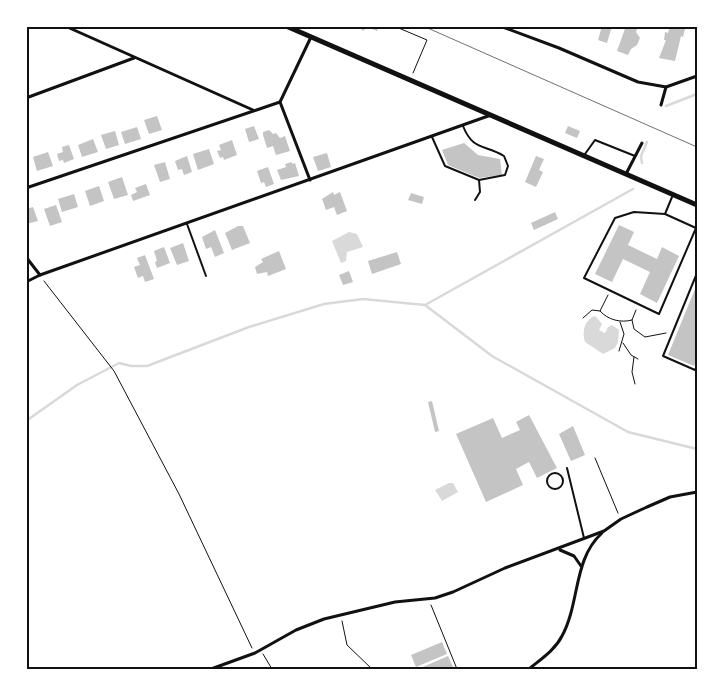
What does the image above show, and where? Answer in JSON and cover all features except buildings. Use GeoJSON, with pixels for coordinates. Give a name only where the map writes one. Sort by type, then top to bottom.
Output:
{"type":"FeatureCollection","features":[{"type":"Feature","properties":{"kind":"main road"},"geometry":{"type":"LineString","coordinates":[[286,26],[697,205]]}},
{"type":"Feature","properties":{"kind":"street"},"geometry":{"type":"LineString","coordinates":[[65,26],[253,110]]}},
{"type":"Feature","properties":{"kind":"street"},"geometry":{"type":"LineString","coordinates":[[500,26],[562,49],[638,82],[666,87],[697,76]]}},
{"type":"Feature","properties":{"kind":"street"},"geometry":{"type":"LineString","coordinates":[[310,180],[280,102],[311,37]]}},
{"type":"Feature","properties":{"kind":"street"},"geometry":{"type":"LineString","coordinates":[[26,98],[135,58]]}},
{"type":"Feature","properties":{"kind":"street"},"geometry":{"type":"LineString","coordinates":[[662,105],[666,87]]}},
{"type":"Feature","properties":{"kind":"street"},"geometry":{"type":"LineString","coordinates":[[26,188],[280,102]]}},
{"type":"Feature","properties":{"kind":"street"},"geometry":{"type":"LineString","coordinates":[[26,282],[40,275],[491,116]]}},
{"type":"Feature","properties":{"kind":"street"},"geometry":{"type":"LineString","coordinates":[[626,174],[642,143]]}},
{"type":"Feature","properties":{"kind":"street"},"geometry":{"type":"LineString","coordinates":[[26,257],[40,275]]}},
{"type":"Feature","properties":{"kind":"street"},"geometry":{"type":"LineString","coordinates":[[212,669],[255,653],[313,623],[395,602],[434,598],[453,592],[505,568],[604,531],[621,520],[670,498],[697,492]]}},
{"type":"Feature","properties":{"kind":"street"},"geometry":{"type":"LineString","coordinates":[[529,669],[554,647],[561,638],[571,614],[582,567],[590,547],[604,531]]}},
{"type":"Feature","properties":{"kind":"street"},"geometry":{"type":"LineString","coordinates":[[557,550],[570,552],[578,559],[582,567]]}},
{"type":"Feature","properties":{"kind":"lane"},"geometry":{"type":"LineString","coordinates":[[432,137],[445,166],[479,180],[505,175],[508,171],[506,161],[500,154],[479,147],[471,141],[463,126]]}},
{"type":"Feature","properties":{"kind":"lane"},"geometry":{"type":"LineString","coordinates":[[584,156],[595,140],[635,156]]}},
{"type":"Feature","properties":{"kind":"lane"},"geometry":{"type":"LineString","coordinates":[[475,200],[480,192],[479,180]]}},
{"type":"Feature","properties":{"kind":"lane"},"geometry":{"type":"LineString","coordinates":[[665,214],[673,194]]}},
{"type":"Feature","properties":{"kind":"lane"},"geometry":{"type":"LineString","coordinates":[[634,212],[665,214],[696,228],[659,314],[611,290],[584,278],[615,218],[634,212]]}},
{"type":"Feature","properties":{"kind":"lane"},"geometry":{"type":"LineString","coordinates":[[187,224],[206,276]]}},
{"type":"Feature","properties":{"kind":"lane"},"geometry":{"type":"LineString","coordinates":[[697,273],[662,356],[695,370],[697,366]]}},
{"type":"Feature","properties":{"kind":"lane"},"geometry":{"type":"LineString","coordinates":[[566,468],[584,539]]}},
{"type":"Feature","properties":{"kind":"lane"},"geometry":{"type":"LineString","coordinates":[[553,473],[561,475],[563,479],[563,485],[556,489],[551,488],[547,482],[553,473]]}},
{"type":"Feature","properties":{"kind":"lane"},"geometry":{"type":"LineString","coordinates":[[563,479],[569,478]]}},
{"type":"Feature","properties":{"kind":"path"},"geometry":{"type":"LineString","coordinates":[[394,26],[427,40],[410,80]]}},
{"type":"Feature","properties":{"kind":"path"},"geometry":{"type":"LineString","coordinates":[[40,275],[109,362],[179,494],[255,653]]}},
{"type":"Feature","properties":{"kind":"path"},"geometry":{"type":"LineString","coordinates":[[600,311],[611,290]]}},
{"type":"Feature","properties":{"kind":"path"},"geometry":{"type":"LineString","coordinates":[[638,304],[632,320],[634,329],[645,337],[666,334]]}},
{"type":"Feature","properties":{"kind":"path"},"geometry":{"type":"LineString","coordinates":[[583,318],[592,310],[600,311],[608,318],[619,321],[632,320]]}},
{"type":"Feature","properties":{"kind":"path"},"geometry":{"type":"LineString","coordinates":[[619,321],[624,330],[623,342],[619,351]]}},
{"type":"Feature","properties":{"kind":"path"},"geometry":{"type":"LineString","coordinates":[[623,342],[634,357],[638,359]]}},
{"type":"Feature","properties":{"kind":"path"},"geometry":{"type":"LineString","coordinates":[[634,357],[632,372],[636,384]]}},
{"type":"Feature","properties":{"kind":"path"},"geometry":{"type":"LineString","coordinates":[[594,458],[621,520]]}},
{"type":"Feature","properties":{"kind":"path"},"geometry":{"type":"LineString","coordinates":[[434,598],[431,605],[457,669]]}},
{"type":"Feature","properties":{"kind":"path"},"geometry":{"type":"LineString","coordinates":[[342,615],[341,623],[347,645],[372,669]]}},
{"type":"Feature","properties":{"kind":"path"},"geometry":{"type":"LineString","coordinates":[[260,650],[272,669]]}},
{"type":"Feature","properties":{"kind":"shaded area"},"geometry":{"type":"Polygon","coordinates":[[[349,232],[357,234],[363,247],[347,252],[346,261],[341,263],[332,241],[349,232]]]}},
{"type":"Feature","properties":{"kind":"shaded area"},"geometry":{"type":"Polygon","coordinates":[[[595,316],[602,324],[599,330],[605,333],[608,327],[612,325],[619,330],[618,342],[615,348],[603,354],[585,342],[584,338],[586,323],[595,316]]]}},
{"type":"Feature","properties":{"kind":"shaded area"},"geometry":{"type":"Polygon","coordinates":[[[453,483],[458,492],[442,501],[435,490],[453,483]]]}},
{"type":"Feature","properties":{"kind":"waterway"},"geometry":{"type":"LineString","coordinates":[[666,106],[697,94]]}},
{"type":"Feature","properties":{"kind":"waterway"},"geometry":{"type":"LineString","coordinates":[[642,163],[641,156],[647,142]]}},
{"type":"Feature","properties":{"kind":"waterway"},"geometry":{"type":"LineString","coordinates":[[26,421],[77,385],[119,363],[131,366],[147,366],[249,327],[324,304],[363,299],[425,305],[633,189]]}},
{"type":"Feature","properties":{"kind":"waterway"},"geometry":{"type":"LineString","coordinates":[[425,305],[492,356],[628,432],[697,449]]}},
{"type":"Feature","properties":{"kind":"tram line"},"geometry":{"type":"LineString","coordinates":[[423,26],[697,147]]}}]}
